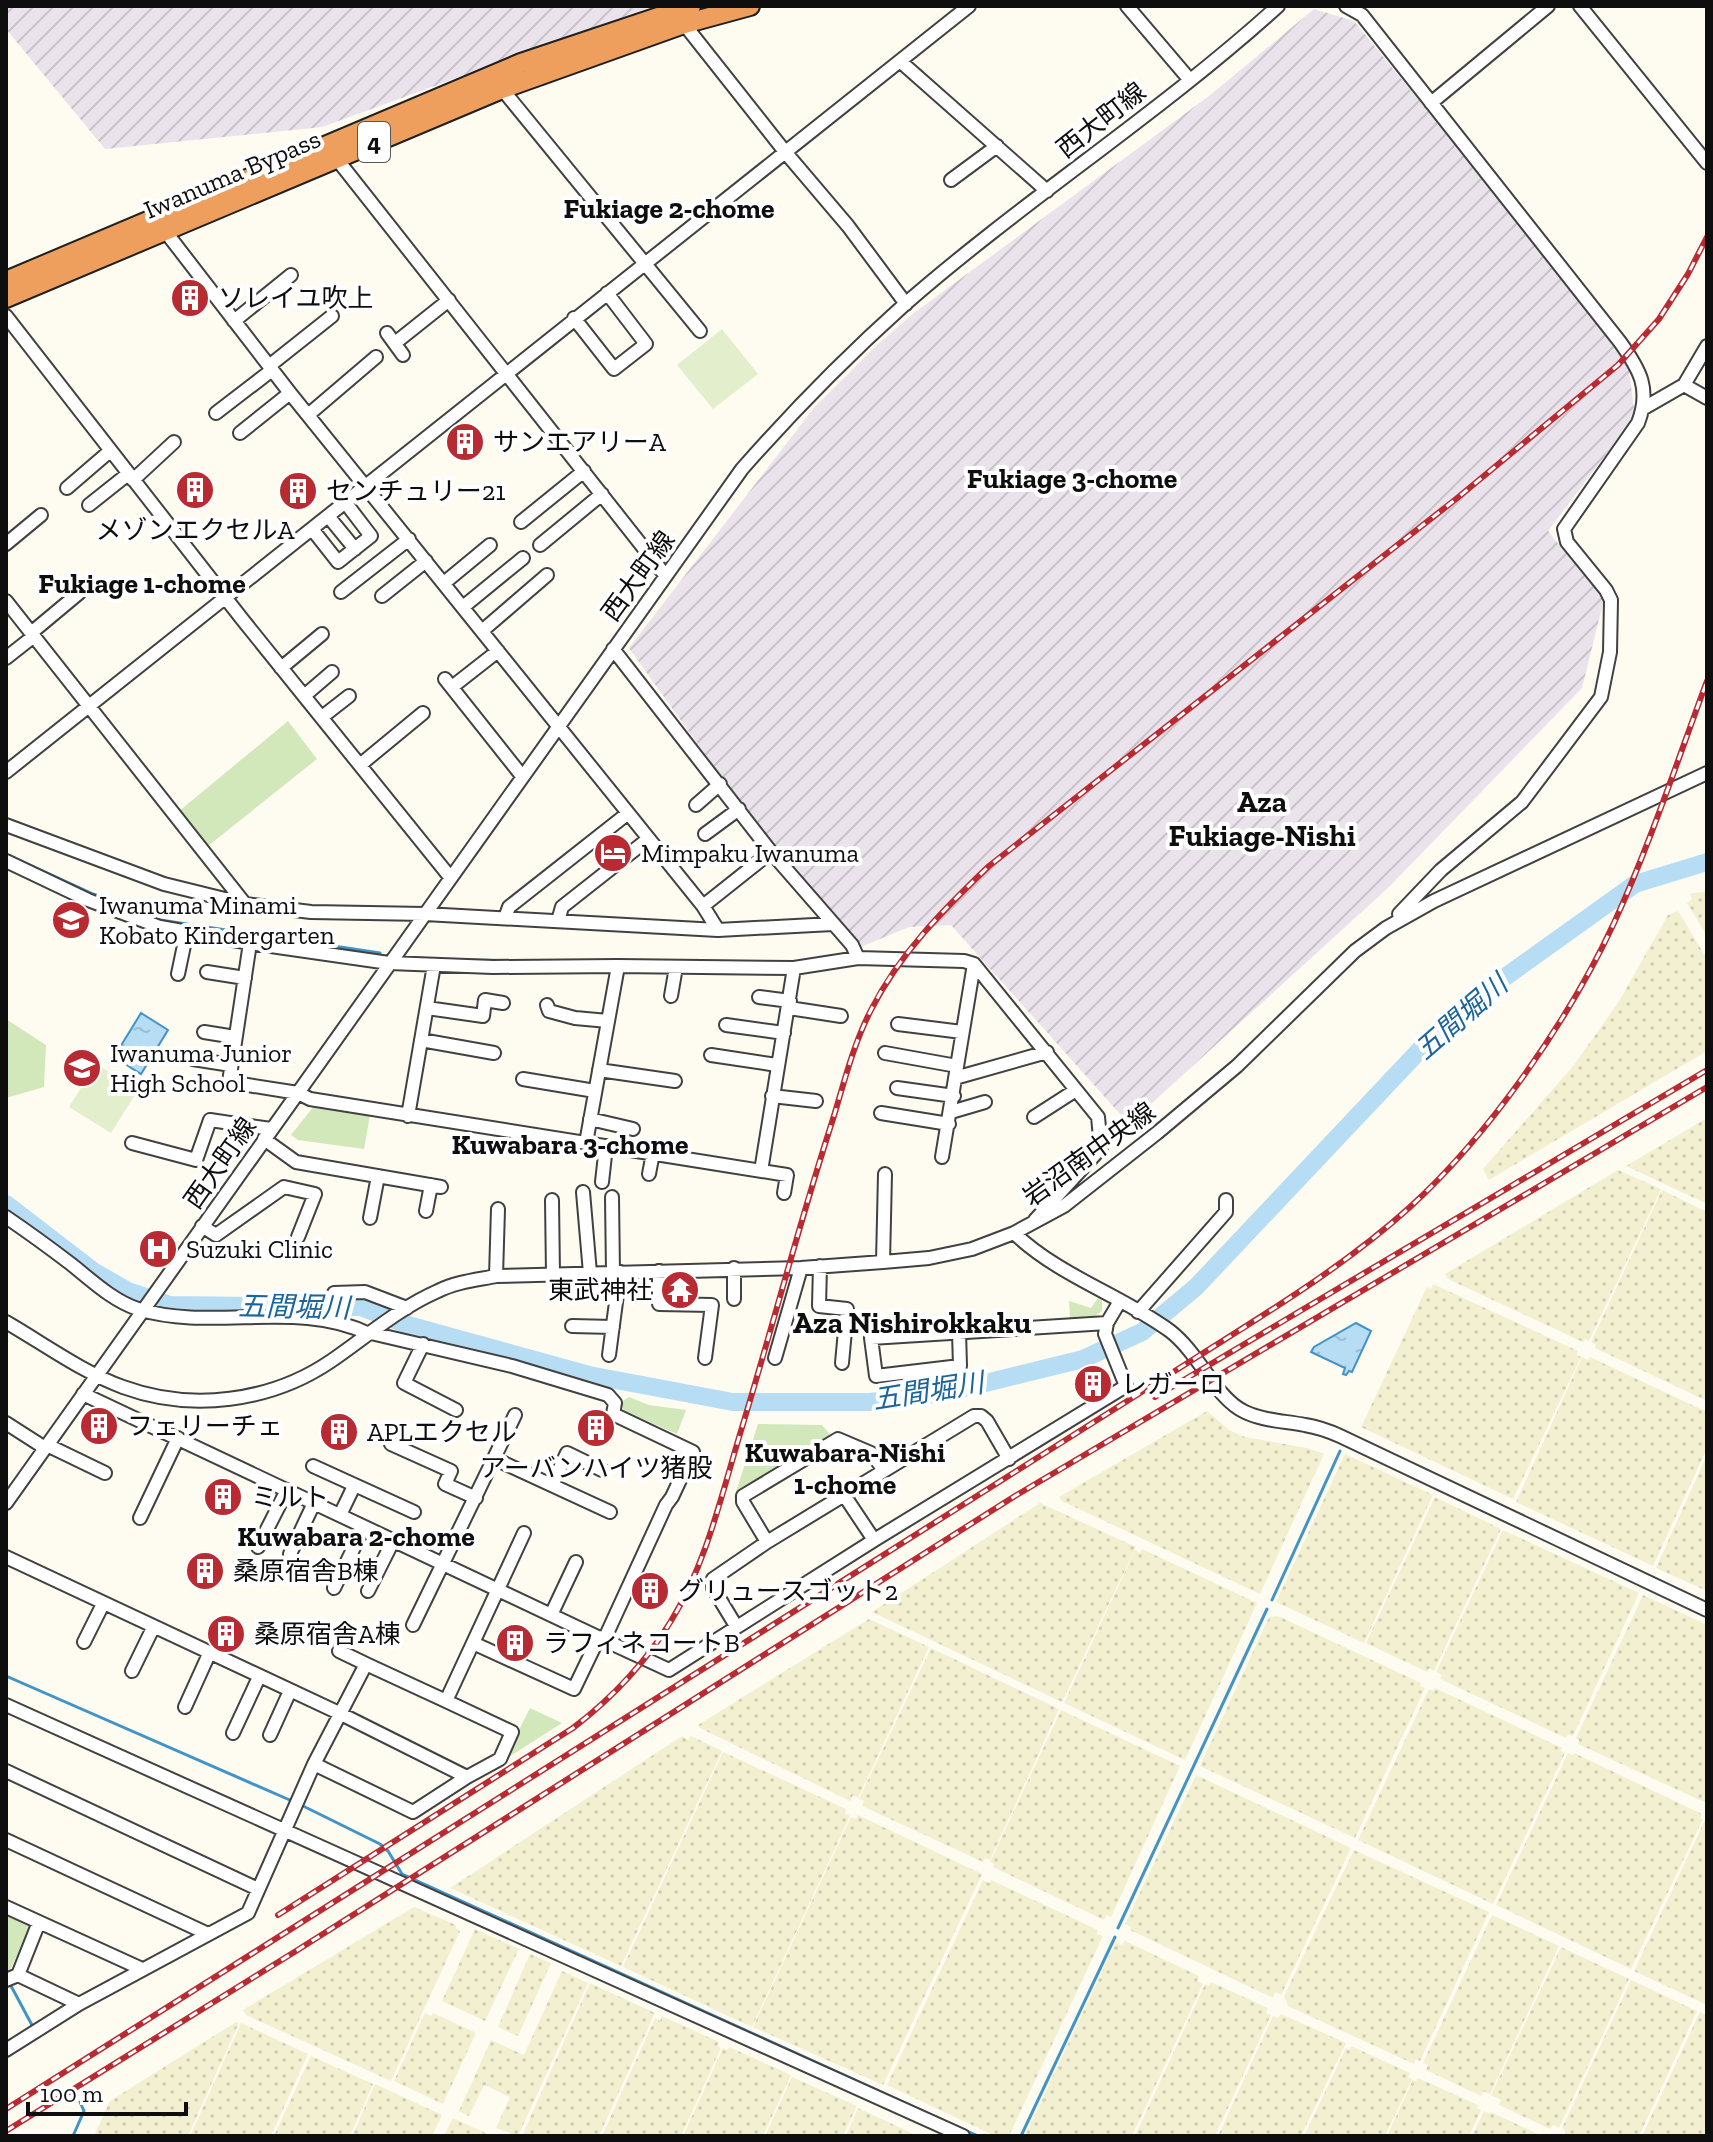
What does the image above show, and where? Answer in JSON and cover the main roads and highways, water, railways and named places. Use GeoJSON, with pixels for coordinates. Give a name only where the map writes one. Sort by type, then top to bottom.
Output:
{"type":"FeatureCollection","features":[{"type":"Feature","properties":{"kind":"highway","name":"Iwanuma Bypass"},"geometry":{"type":"LineString","coordinates":[[6,281],[521,63],[691,6]]}},
{"type":"Feature","properties":{"kind":"highway","name":"Iwanuma Bypass"},"geometry":{"type":"LineString","coordinates":[[6,298],[502,89],[684,24],[750,6]]}},
{"type":"Feature","properties":{"kind":"water"},"geometry":{"type":"Polygon","coordinates":[[[141,1013],[168,1030],[141,1074],[114,1057],[141,1013]]]}},
{"type":"Feature","properties":{"kind":"water"},"geometry":{"type":"Polygon","coordinates":[[[1356,1323],[1371,1331],[1352,1372],[1343,1374],[1345,1368],[1311,1352],[1314,1347],[1356,1323]]]}},
{"type":"Feature","properties":{"kind":"waterway"},"geometry":{"type":"LineString","coordinates":[[6,854],[93,894],[160,920],[380,953]]}},
{"type":"Feature","properties":{"kind":"waterway","name":"五間堀川"},"geometry":{"type":"LineString","coordinates":[[6,1204],[93,1271],[128,1291],[170,1305],[361,1307],[408,1325],[589,1375],[733,1402],[871,1402],[949,1392],[1083,1359],[1142,1332],[1196,1287],[1433,1036],[1487,990],[1635,884],[1707,862]]}},
{"type":"Feature","properties":{"kind":"waterway"},"geometry":{"type":"LineString","coordinates":[[409,958],[418,958]]}},
{"type":"Feature","properties":{"kind":"waterway"},"geometry":{"type":"LineString","coordinates":[[465,960],[546,961]]}},
{"type":"Feature","properties":{"kind":"waterway"},"geometry":{"type":"LineString","coordinates":[[1272,1600],[1340,1451]]}},
{"type":"Feature","properties":{"kind":"waterway"},"geometry":{"type":"LineString","coordinates":[[1118,1928],[1267,1609]]}},
{"type":"Feature","properties":{"kind":"waterway"},"geometry":{"type":"LineString","coordinates":[[6,1676],[292,1801]]}},
{"type":"Feature","properties":{"kind":"waterway"},"geometry":{"type":"LineString","coordinates":[[299,1804],[380,1844],[402,1874],[978,2136]]}},
{"type":"Feature","properties":{"kind":"waterway"},"geometry":{"type":"LineString","coordinates":[[1021,2136],[1115,1937]]}},
{"type":"Feature","properties":{"kind":"waterway"},"geometry":{"type":"LineString","coordinates":[[10,1984],[33,2027]]}},
{"type":"Feature","properties":{"kind":"waterway"},"geometry":{"type":"LineString","coordinates":[[73,2136],[84,2111],[80,2102]]}},
{"type":"Feature","properties":{"kind":"railway"},"geometry":{"type":"LineString","coordinates":[[278,1915],[573,1728],[627,1679],[671,1621],[694,1577],[712,1530],[849,1064],[883,989],[924,933],[989,866],[1456,499],[1618,365],[1659,319],[1707,237]]}},
{"type":"Feature","properties":{"kind":"railway"},"geometry":{"type":"LineString","coordinates":[[6,2109],[1252,1322],[1334,1268],[1385,1228],[1440,1178],[1469,1146],[1525,1074],[1574,998],[1596,960],[1627,893],[1707,681]]}},
{"type":"Feature","properties":{"kind":"railway"},"geometry":{"type":"LineString","coordinates":[[1155,1397],[1707,1070]]}},
{"type":"Feature","properties":{"kind":"railway"},"geometry":{"type":"LineString","coordinates":[[6,2131],[1015,1496],[1707,1087]]}},
{"type":"Feature","properties":{"kind":"place","name":"ソレイユ吹上"},"geometry":{"type":"Point","coordinates":[190,298]}},
{"type":"Feature","properties":{"kind":"place","name":"サンエアリーA"},"geometry":{"type":"Point","coordinates":[465,442]}},
{"type":"Feature","properties":{"kind":"place","name":"メゾンエクセルA"},"geometry":{"type":"Point","coordinates":[195,490]}},
{"type":"Feature","properties":{"kind":"place","name":"センチュリー21"},"geometry":{"type":"Point","coordinates":[298,491]}},
{"type":"Feature","properties":{"kind":"place","name":"Mimpaku Iwanuma"},"geometry":{"type":"Point","coordinates":[613,853]}},
{"type":"Feature","properties":{"kind":"place","name":"Iwanuma Minami Kobato Kindergarten"},"geometry":{"type":"Point","coordinates":[71,920]}},
{"type":"Feature","properties":{"kind":"place","name":"Iwanuma Junior High School"},"geometry":{"type":"Point","coordinates":[82,1068]}},
{"type":"Feature","properties":{"kind":"place","name":"Suzuki Clinic"},"geometry":{"type":"Point","coordinates":[158,1249]}},
{"type":"Feature","properties":{"kind":"place","name":"東武神社"},"geometry":{"type":"Point","coordinates":[680,1290]}},
{"type":"Feature","properties":{"kind":"place","name":"レガーロ"},"geometry":{"type":"Point","coordinates":[1093,1384]}},
{"type":"Feature","properties":{"kind":"place","name":"フェリーチェ"},"geometry":{"type":"Point","coordinates":[99,1426]}},
{"type":"Feature","properties":{"kind":"place","name":"アーバンハイツ猪股"},"geometry":{"type":"Point","coordinates":[596,1428]}},
{"type":"Feature","properties":{"kind":"place","name":"APLエクセル"},"geometry":{"type":"Point","coordinates":[339,1432]}},
{"type":"Feature","properties":{"kind":"place","name":"ミルト"},"geometry":{"type":"Point","coordinates":[223,1497]}},
{"type":"Feature","properties":{"kind":"place","name":"桑原宿舎B棟"},"geometry":{"type":"Point","coordinates":[205,1571]}},
{"type":"Feature","properties":{"kind":"place","name":"グリュースゴット2"},"geometry":{"type":"Point","coordinates":[650,1591]}},
{"type":"Feature","properties":{"kind":"place","name":"桑原宿舎A棟"},"geometry":{"type":"Point","coordinates":[226,1634]}},
{"type":"Feature","properties":{"kind":"place","name":"ラフィネコートB"},"geometry":{"type":"Point","coordinates":[515,1643]}},
{"type":"Feature","properties":{"kind":"district","name":"Fukiage 2-chome"},"geometry":{"type":"Point","coordinates":[669,208]}},
{"type":"Feature","properties":{"kind":"district","name":"Fukiage 3-chome"},"geometry":{"type":"Point","coordinates":[1072,478]}},
{"type":"Feature","properties":{"kind":"district","name":"Fukiage 1-chome"},"geometry":{"type":"Point","coordinates":[142,583]}},
{"type":"Feature","properties":{"kind":"district","name":"Aza Fukiage-Nishi"},"geometry":{"type":"Point","coordinates":[1262,819]}},
{"type":"Feature","properties":{"kind":"district","name":"Kuwabara 3-chome"},"geometry":{"type":"Point","coordinates":[570,1144]}},
{"type":"Feature","properties":{"kind":"district","name":"Aza Nishirokkaku"},"geometry":{"type":"Point","coordinates":[912,1323]}},
{"type":"Feature","properties":{"kind":"district","name":"Kuwabara-Nishi 1-chome"},"geometry":{"type":"Point","coordinates":[845,1468]}},
{"type":"Feature","properties":{"kind":"district","name":"Kuwabara 2-chome"},"geometry":{"type":"Point","coordinates":[356,1536]}}]}
